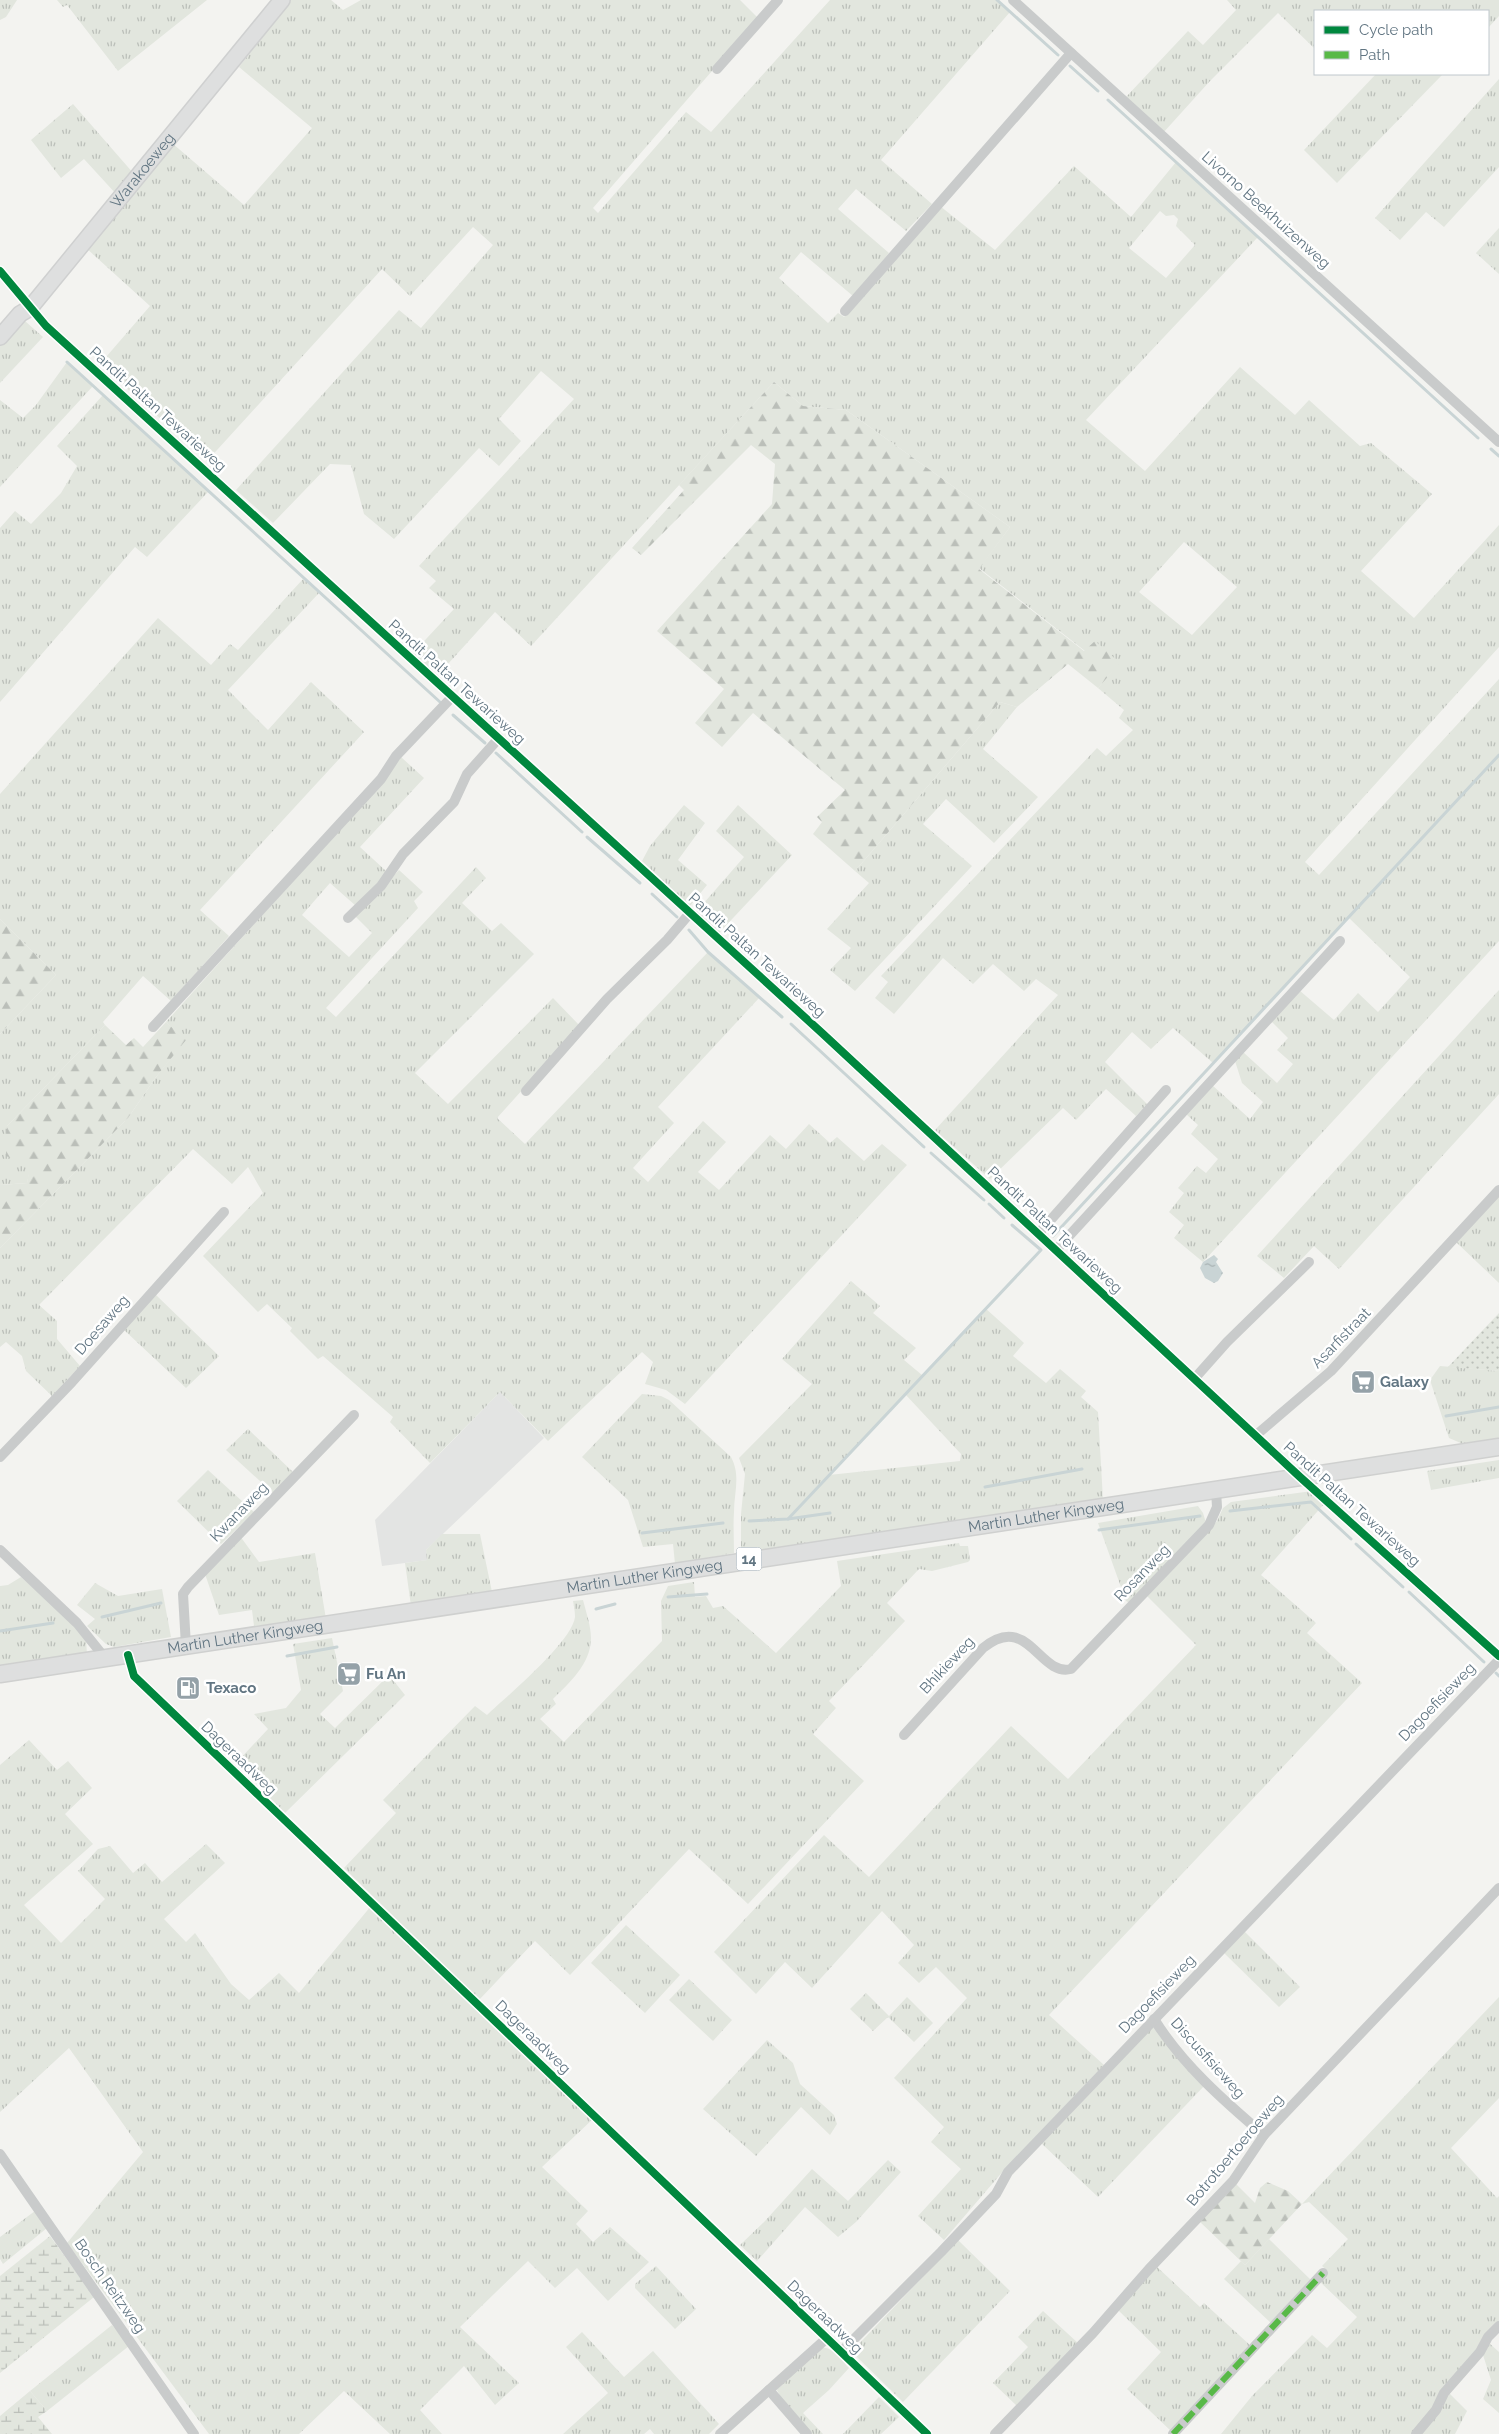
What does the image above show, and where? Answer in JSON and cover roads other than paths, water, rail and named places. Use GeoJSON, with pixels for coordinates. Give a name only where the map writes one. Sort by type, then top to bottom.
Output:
{"type":"FeatureCollection","features":[{"type":"Feature","properties":{"kind":"main road","name":"Martin Luther Kingweg"},"geometry":{"type":"LineString","coordinates":[[0,1674],[1499,1447]]}},
{"type":"Feature","properties":{"kind":"street","name":"Warakoeweg"},"geometry":{"type":"LineString","coordinates":[[0,337],[20,314],[30,308],[282,0]]}},
{"type":"Feature","properties":{"kind":"street"},"geometry":{"type":"LineString","coordinates":[[717,69],[778,0]]}},
{"type":"Feature","properties":{"kind":"street","name":"Livorno Beekhuizenweg"},"geometry":{"type":"LineString","coordinates":[[1013,0],[1499,442]]}},
{"type":"Feature","properties":{"kind":"street"},"geometry":{"type":"LineString","coordinates":[[845,311],[1071,53]]}},
{"type":"Feature","properties":{"kind":"street","name":"Pandit Paltan Tewarieweg"},"geometry":{"type":"LineString","coordinates":[[0,271],[46,326],[690,913],[1039,1233],[1255,1436],[1499,1658]]}},
{"type":"Feature","properties":{"kind":"street"},"geometry":{"type":"LineString","coordinates":[[153,1027],[381,779],[396,756],[452,697]]}},
{"type":"Feature","properties":{"kind":"street"},"geometry":{"type":"LineString","coordinates":[[348,918],[382,886],[403,854],[454,802],[467,774],[499,738]]}},
{"type":"Feature","properties":{"kind":"street"},"geometry":{"type":"LineString","coordinates":[[526,1091],[607,999],[668,940],[690,913]]}},
{"type":"Feature","properties":{"kind":"street"},"geometry":{"type":"LineString","coordinates":[[1056,1250],[1340,941]]}},
{"type":"Feature","properties":{"kind":"street"},"geometry":{"type":"LineString","coordinates":[[1039,1233],[1166,1090]]}},
{"type":"Feature","properties":{"kind":"street","name":"Asarfistraat"},"geometry":{"type":"LineString","coordinates":[[1255,1436],[1331,1372],[1499,1190]]}},
{"type":"Feature","properties":{"kind":"street","name":"Doesaweg"},"geometry":{"type":"LineString","coordinates":[[0,1457],[72,1382],[224,1212]]}},
{"type":"Feature","properties":{"kind":"street"},"geometry":{"type":"LineString","coordinates":[[1195,1378],[1227,1342],[1309,1262]]}},
{"type":"Feature","properties":{"kind":"street","name":"Kwanaweg"},"geometry":{"type":"LineString","coordinates":[[186,1646],[183,1594],[188,1587],[354,1415]]}},
{"type":"Feature","properties":{"kind":"street","name":"Rosanweg"},"geometry":{"type":"LineString","coordinates":[[1071,1669],[1209,1525],[1218,1507],[1216,1490]]}},
{"type":"Feature","properties":{"kind":"street"},"geometry":{"type":"LineString","coordinates":[[0,1550],[77,1623],[105,1658]]}},
{"type":"Feature","properties":{"kind":"street","name":"Bhikieweg"},"geometry":{"type":"LineString","coordinates":[[904,1735],[982,1648],[995,1638],[1009,1636],[1019,1640],[1033,1648],[1055,1668],[1063,1671],[1071,1669]]}},
{"type":"Feature","properties":{"kind":"street","name":"Dageraadweg"},"geometry":{"type":"LineString","coordinates":[[128,1655],[134,1676],[927,2434]]}},
{"type":"Feature","properties":{"kind":"street","name":"Dagoefisieweg"},"geometry":{"type":"LineString","coordinates":[[841,2352],[996,2194],[1008,2172],[1499,1658]]}},
{"type":"Feature","properties":{"kind":"street","name":"Botrotoertoeroeweg"},"geometry":{"type":"LineString","coordinates":[[996,2434],[1093,2333],[1149,2269],[1232,2180],[1264,2135],[1499,1888]]}},
{"type":"Feature","properties":{"kind":"street","name":"Discusfisieweg"},"geometry":{"type":"LineString","coordinates":[[1154,2019],[1165,2036],[1205,2080],[1264,2135]]}},
{"type":"Feature","properties":{"kind":"street","name":"Bosch Reitzweg"},"geometry":{"type":"LineString","coordinates":[[0,2154],[194,2434]]}},
{"type":"Feature","properties":{"kind":"street"},"geometry":{"type":"LineString","coordinates":[[1173,2434],[1323,2273]]}},
{"type":"Feature","properties":{"kind":"street"},"geometry":{"type":"LineString","coordinates":[[1416,2434],[1436,2410],[1444,2393],[1480,2352],[1488,2337],[1499,2326]]}},
{"type":"Feature","properties":{"kind":"street"},"geometry":{"type":"LineString","coordinates":[[720,2434],[827,2338]]}},
{"type":"Feature","properties":{"kind":"street"},"geometry":{"type":"LineString","coordinates":[[768,2390],[807,2434]]}},
{"type":"Feature","properties":{"kind":"water"},"geometry":{"type":"Polygon","coordinates":[[[1214,1255],[1218,1259],[1216,1262],[1223,1273],[1218,1281],[1214,1283],[1205,1278],[1200,1268],[1203,1262],[1214,1255]]]}},
{"type":"Feature","properties":{"kind":"waterway"},"geometry":{"type":"LineString","coordinates":[[997,0],[1058,55]]}},
{"type":"Feature","properties":{"kind":"waterway"},"geometry":{"type":"LineString","coordinates":[[1070,66],[1098,91]]}},
{"type":"Feature","properties":{"kind":"waterway"},"geometry":{"type":"LineString","coordinates":[[1108,100],[1478,438]]}},
{"type":"Feature","properties":{"kind":"waterway"},"geometry":{"type":"LineString","coordinates":[[67,362],[440,702]]}},
{"type":"Feature","properties":{"kind":"waterway"},"geometry":{"type":"LineString","coordinates":[[1491,449],[1499,456]]}},
{"type":"Feature","properties":{"kind":"waterway"},"geometry":{"type":"LineString","coordinates":[[453,715],[485,743]]}},
{"type":"Feature","properties":{"kind":"waterway"},"geometry":{"type":"LineString","coordinates":[[496,753],[582,832]]}},
{"type":"Feature","properties":{"kind":"waterway"},"geometry":{"type":"LineString","coordinates":[[1053,1236],[1499,755]]}},
{"type":"Feature","properties":{"kind":"waterway"},"geometry":{"type":"LineString","coordinates":[[587,837],[640,883]]}},
{"type":"Feature","properties":{"kind":"waterway"},"geometry":{"type":"LineString","coordinates":[[652,894],[677,917]]}},
{"type":"Feature","properties":{"kind":"waterway"},"geometry":{"type":"LineString","coordinates":[[689,930],[708,952],[782,1017]]}},
{"type":"Feature","properties":{"kind":"waterway"},"geometry":{"type":"LineString","coordinates":[[791,1024],[924,1147]]}},
{"type":"Feature","properties":{"kind":"waterway"},"geometry":{"type":"LineString","coordinates":[[931,1153],[984,1200]]}},
{"type":"Feature","properties":{"kind":"waterway"},"geometry":{"type":"LineString","coordinates":[[989,1204],[1004,1218]]}},
{"type":"Feature","properties":{"kind":"waterway"},"geometry":{"type":"LineString","coordinates":[[788,1519],[1041,1250],[1012,1225]]}},
{"type":"Feature","properties":{"kind":"waterway"},"geometry":{"type":"LineString","coordinates":[[1446,1416],[1499,1407]]}},
{"type":"Feature","properties":{"kind":"waterway"},"geometry":{"type":"LineString","coordinates":[[985,1487],[1082,1469]]}},
{"type":"Feature","properties":{"kind":"waterway"},"geometry":{"type":"LineString","coordinates":[[1230,1511],[1311,1502],[1351,1539]]}},
{"type":"Feature","properties":{"kind":"waterway"},"geometry":{"type":"LineString","coordinates":[[749,1521],[788,1519],[830,1513]]}},
{"type":"Feature","properties":{"kind":"waterway"},"geometry":{"type":"LineString","coordinates":[[1099,1530],[1200,1516]]}},
{"type":"Feature","properties":{"kind":"waterway"},"geometry":{"type":"LineString","coordinates":[[642,1533],[723,1523]]}},
{"type":"Feature","properties":{"kind":"waterway"},"geometry":{"type":"LineString","coordinates":[[1356,1544],[1403,1587]]}},
{"type":"Feature","properties":{"kind":"waterway"},"geometry":{"type":"LineString","coordinates":[[1409,1592],[1484,1662]]}},
{"type":"Feature","properties":{"kind":"waterway"},"geometry":{"type":"LineString","coordinates":[[668,1597],[707,1594]]}},
{"type":"Feature","properties":{"kind":"waterway"},"geometry":{"type":"LineString","coordinates":[[102,1617],[161,1603]]}},
{"type":"Feature","properties":{"kind":"waterway"},"geometry":{"type":"LineString","coordinates":[[596,1609],[615,1604]]}},
{"type":"Feature","properties":{"kind":"waterway"},"geometry":{"type":"LineString","coordinates":[[0,1631],[53,1623]]}},
{"type":"Feature","properties":{"kind":"waterway"},"geometry":{"type":"LineString","coordinates":[[287,1656],[337,1647]]}},
{"type":"Feature","properties":{"kind":"waterway"},"geometry":{"type":"LineString","coordinates":[[1496,1673],[1499,1676]]}},
{"type":"Feature","properties":{"kind":"place","name":"Galaxy"},"geometry":{"type":"Point","coordinates":[1363,1382]}},
{"type":"Feature","properties":{"kind":"place","name":"Fu An"},"geometry":{"type":"Point","coordinates":[349,1674]}},
{"type":"Feature","properties":{"kind":"place","name":"Texaco"},"geometry":{"type":"Point","coordinates":[188,1688]}}]}
